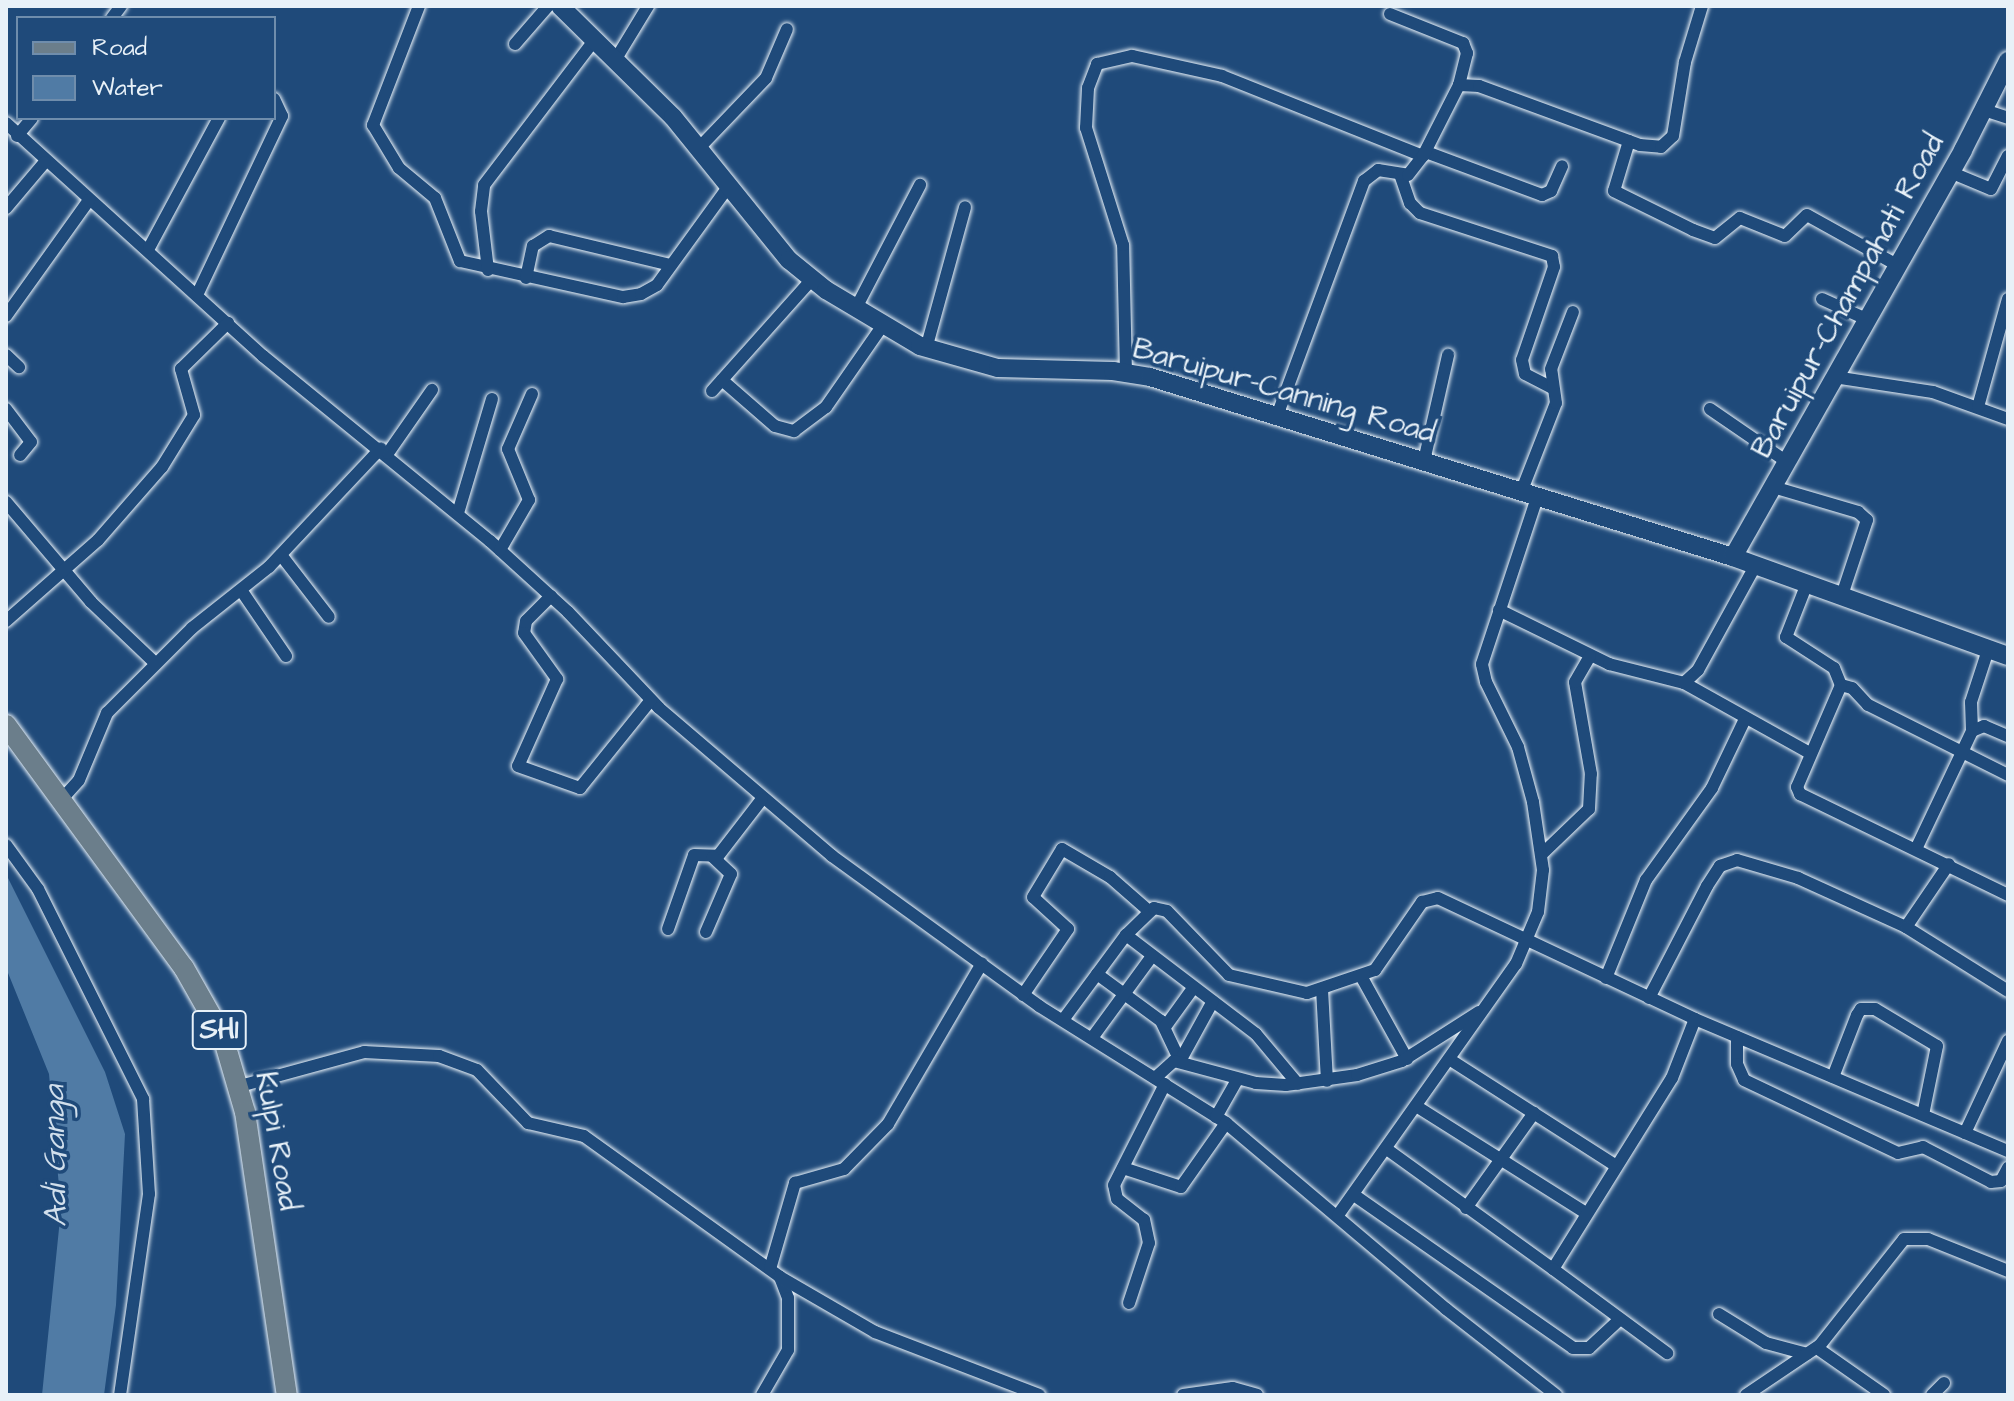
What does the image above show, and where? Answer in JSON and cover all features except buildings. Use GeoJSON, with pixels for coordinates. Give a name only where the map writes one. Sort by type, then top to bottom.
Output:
{"type":"FeatureCollection","features":[{"type":"Feature","properties":{"kind":"main road","name":"Baruipur-Canning Road"},"geometry":{"type":"LineString","coordinates":[[560,6],[593,42],[673,117],[789,260],[856,308],[926,349],[998,368],[1126,373],[1277,416],[1733,557],[1754,568],[2008,656]]}},
{"type":"Feature","properties":{"kind":"main road","name":"Baruipur-Champahati Road"},"geometry":{"type":"LineString","coordinates":[[1733,557],[1950,172],[2008,61]]}},
{"type":"Feature","properties":{"kind":"main road","name":"Kulpi Road"},"geometry":{"type":"LineString","coordinates":[[6,725],[184,968],[223,1037],[240,1086],[287,1395]]}},
{"type":"Feature","properties":{"kind":"street"},"geometry":{"type":"LineString","coordinates":[[419,6],[373,125],[399,168],[435,198],[456,258],[488,270],[630,297],[653,288],[729,186]]}},
{"type":"Feature","properties":{"kind":"street"},"geometry":{"type":"LineString","coordinates":[[515,44],[548,6]]}},
{"type":"Feature","properties":{"kind":"street"},"geometry":{"type":"LineString","coordinates":[[614,62],[648,6]]}},
{"type":"Feature","properties":{"kind":"street"},"geometry":{"type":"LineString","coordinates":[[1459,85],[1479,86],[1629,141],[1655,147],[1673,136],[1685,62],[1702,6]]}},
{"type":"Feature","properties":{"kind":"street"},"geometry":{"type":"LineString","coordinates":[[1390,14],[1463,43],[1467,53],[1459,85],[1425,154],[1401,177]]}},
{"type":"Feature","properties":{"kind":"street"},"geometry":{"type":"LineString","coordinates":[[698,149],[766,78],[787,29]]}},
{"type":"Feature","properties":{"kind":"street"},"geometry":{"type":"LineString","coordinates":[[488,270],[481,211],[484,185],[593,42]]}},
{"type":"Feature","properties":{"kind":"street"},"geometry":{"type":"LineString","coordinates":[[1126,373],[1123,245],[1086,128],[1088,88],[1097,64],[1132,56],[1222,76],[1542,195],[1549,194],[1562,166]]}},
{"type":"Feature","properties":{"kind":"street"},"geometry":{"type":"LineString","coordinates":[[198,293],[282,116],[276,103]]}},
{"type":"Feature","properties":{"kind":"street"},"geometry":{"type":"LineString","coordinates":[[1984,110],[2008,118]]}},
{"type":"Feature","properties":{"kind":"street"},"geometry":{"type":"LineString","coordinates":[[17,136],[30,120]]}},
{"type":"Feature","properties":{"kind":"street"},"geometry":{"type":"LineString","coordinates":[[149,248],[218,120]]}},
{"type":"Feature","properties":{"kind":"street"},"geometry":{"type":"LineString","coordinates":[[6,123],[45,162],[149,248],[228,323],[332,414],[384,451],[500,550],[551,596],[651,700],[762,799],[832,856],[1023,995],[1221,1120],[1338,1215],[1446,1309],[1556,1395]]}},
{"type":"Feature","properties":{"kind":"street"},"geometry":{"type":"LineString","coordinates":[[1629,141],[1614,191],[1693,230],[1715,238],[1740,218],[1785,236],[1807,215],[1897,265]]}},
{"type":"Feature","properties":{"kind":"street"},"geometry":{"type":"LineString","coordinates":[[1950,172],[1991,189],[2008,156]]}},
{"type":"Feature","properties":{"kind":"street"},"geometry":{"type":"LineString","coordinates":[[6,208],[45,162]]}},
{"type":"Feature","properties":{"kind":"street"},"geometry":{"type":"LineString","coordinates":[[1277,416],[1364,181],[1378,170],[1401,177]]}},
{"type":"Feature","properties":{"kind":"street"},"geometry":{"type":"LineString","coordinates":[[1401,177],[1410,203],[1420,213],[1552,256],[1554,267],[1522,360],[1525,374],[1553,388]]}},
{"type":"Feature","properties":{"kind":"street"},"geometry":{"type":"LineString","coordinates":[[856,308],[920,185]]}},
{"type":"Feature","properties":{"kind":"street"},"geometry":{"type":"LineString","coordinates":[[6,316],[89,200]]}},
{"type":"Feature","properties":{"kind":"street"},"geometry":{"type":"LineString","coordinates":[[926,349],[965,207]]}},
{"type":"Feature","properties":{"kind":"street"},"geometry":{"type":"LineString","coordinates":[[526,278],[530,251],[549,236],[671,265]]}},
{"type":"Feature","properties":{"kind":"street"},"geometry":{"type":"LineString","coordinates":[[712,391],[812,279]]}},
{"type":"Feature","properties":{"kind":"street"},"geometry":{"type":"LineString","coordinates":[[1822,299],[1866,319]]}},
{"type":"Feature","properties":{"kind":"street"},"geometry":{"type":"LineString","coordinates":[[1978,407],[2005,324],[2008,299]]}},
{"type":"Feature","properties":{"kind":"street"},"geometry":{"type":"LineString","coordinates":[[1338,1215],[1388,1150],[1488,1006],[1527,942],[1538,912],[1542,854],[1518,747],[1483,672],[1553,411],[1553,363],[1573,312]]}},
{"type":"Feature","properties":{"kind":"street"},"geometry":{"type":"LineString","coordinates":[[6,621],[124,514],[162,467],[194,415],[181,369],[228,323]]}},
{"type":"Feature","properties":{"kind":"street"},"geometry":{"type":"LineString","coordinates":[[722,380],[780,430],[794,431],[826,407],[883,325]]}},
{"type":"Feature","properties":{"kind":"street"},"geometry":{"type":"LineString","coordinates":[[6,355],[19,367]]}},
{"type":"Feature","properties":{"kind":"street"},"geometry":{"type":"LineString","coordinates":[[1424,461],[1448,355]]}},
{"type":"Feature","properties":{"kind":"street"},"geometry":{"type":"LineString","coordinates":[[1834,377],[1933,392],[2008,419]]}},
{"type":"Feature","properties":{"kind":"street"},"geometry":{"type":"LineString","coordinates":[[62,799],[79,780],[107,713],[155,663],[281,555],[384,451],[432,390]]}},
{"type":"Feature","properties":{"kind":"street"},"geometry":{"type":"LineString","coordinates":[[500,550],[529,500],[508,449],[532,394]]}},
{"type":"Feature","properties":{"kind":"street"},"geometry":{"type":"LineString","coordinates":[[458,513],[492,399]]}},
{"type":"Feature","properties":{"kind":"street"},"geometry":{"type":"LineString","coordinates":[[6,409],[30,439],[20,455]]}},
{"type":"Feature","properties":{"kind":"street"},"geometry":{"type":"LineString","coordinates":[[1710,409],[1787,462]]}},
{"type":"Feature","properties":{"kind":"street"},"geometry":{"type":"LineString","coordinates":[[1773,487],[1858,512],[1867,520],[1866,536],[1841,598]]}},
{"type":"Feature","properties":{"kind":"street"},"geometry":{"type":"LineString","coordinates":[[6,502],[64,570],[155,663]]}},
{"type":"Feature","properties":{"kind":"street"},"geometry":{"type":"LineString","coordinates":[[281,555],[329,617]]}},
{"type":"Feature","properties":{"kind":"street"},"geometry":{"type":"LineString","coordinates":[[1684,683],[1698,670],[1754,568]]}},
{"type":"Feature","properties":{"kind":"street"},"geometry":{"type":"LineString","coordinates":[[1806,586],[1786,637],[1834,668],[1841,685],[1808,752],[1797,783],[1800,794],[1917,847],[2008,895]]}},
{"type":"Feature","properties":{"kind":"street"},"geometry":{"type":"LineString","coordinates":[[241,590],[286,656]]}},
{"type":"Feature","properties":{"kind":"street"},"geometry":{"type":"LineString","coordinates":[[551,596],[526,621],[524,633],[557,679],[518,766],[580,788],[651,700]]}},
{"type":"Feature","properties":{"kind":"street"},"geometry":{"type":"LineString","coordinates":[[1499,610],[1590,656],[1684,683],[1808,752]]}},
{"type":"Feature","properties":{"kind":"street"},"geometry":{"type":"LineString","coordinates":[[1917,847],[1972,731],[1971,702],[1988,650]]}},
{"type":"Feature","properties":{"kind":"street"},"geometry":{"type":"LineString","coordinates":[[1542,854],[1589,809],[1591,774],[1575,682],[1590,656]]}},
{"type":"Feature","properties":{"kind":"street"},"geometry":{"type":"LineString","coordinates":[[1841,685],[1852,688],[1868,705],[2008,775]]}},
{"type":"Feature","properties":{"kind":"street"},"geometry":{"type":"LineString","coordinates":[[1606,978],[1646,880],[1712,788],[1745,719]]}},
{"type":"Feature","properties":{"kind":"street"},"geometry":{"type":"LineString","coordinates":[[1972,731],[1984,726],[2008,736]]}},
{"type":"Feature","properties":{"kind":"street"},"geometry":{"type":"LineString","coordinates":[[713,857],[762,799]]}},
{"type":"Feature","properties":{"kind":"street"},"geometry":{"type":"LineString","coordinates":[[6,845],[38,889],[143,1099],[149,1194],[120,1395]]}},
{"type":"Feature","properties":{"kind":"street"},"geometry":{"type":"LineString","coordinates":[[1023,995],[1068,929],[1033,897],[1062,849],[1110,877],[1149,911]]}},
{"type":"Feature","properties":{"kind":"street"},"geometry":{"type":"LineString","coordinates":[[668,929],[692,858],[697,853],[713,857],[731,874],[706,932]]}},
{"type":"Feature","properties":{"kind":"street"},"geometry":{"type":"LineString","coordinates":[[1649,998],[1707,886],[1728,862],[1744,861],[1798,878],[1906,927],[2008,991]]}},
{"type":"Feature","properties":{"kind":"street"},"geometry":{"type":"LineString","coordinates":[[1906,927],[1949,864]]}},
{"type":"Feature","properties":{"kind":"street"},"geometry":{"type":"LineString","coordinates":[[1063,1020],[1126,935],[1149,911],[1161,906],[1234,978],[1300,993],[1322,989],[1375,970],[1422,902],[1431,897],[1488,917],[1527,942],[1695,1019],[2008,1151]]}},
{"type":"Feature","properties":{"kind":"street"},"geometry":{"type":"LineString","coordinates":[[1126,935],[1279,1056],[1298,1084]]}},
{"type":"Feature","properties":{"kind":"street"},"geometry":{"type":"LineString","coordinates":[[1092,1038],[1152,956]]}},
{"type":"Feature","properties":{"kind":"street"},"geometry":{"type":"LineString","coordinates":[[762,1395],[788,1350],[788,1298],[775,1273],[795,1183],[849,1165],[888,1124],[982,963]]}},
{"type":"Feature","properties":{"kind":"street"},"geometry":{"type":"LineString","coordinates":[[1097,974],[1124,991],[1165,1027],[1180,1061],[1237,1080],[1298,1084],[1327,1081],[1407,1059],[1488,1006]]}},
{"type":"Feature","properties":{"kind":"street"},"geometry":{"type":"LineString","coordinates":[[1361,976],[1407,1059]]}},
{"type":"Feature","properties":{"kind":"street"},"geometry":{"type":"LineString","coordinates":[[1165,1027],[1194,987]]}},
{"type":"Feature","properties":{"kind":"street"},"geometry":{"type":"LineString","coordinates":[[1322,989],[1327,1081]]}},
{"type":"Feature","properties":{"kind":"street"},"geometry":{"type":"LineString","coordinates":[[1129,1303],[1149,1243],[1144,1220],[1114,1194],[1160,1081],[1180,1061],[1213,1001]]}},
{"type":"Feature","properties":{"kind":"street"},"geometry":{"type":"LineString","coordinates":[[1833,1077],[1857,1015],[1861,1009],[1875,1009],[1937,1046],[1923,1115]]}},
{"type":"Feature","properties":{"kind":"street"},"geometry":{"type":"LineString","coordinates":[[1553,1269],[1672,1078],[1695,1019]]}},
{"type":"Feature","properties":{"kind":"street"},"geometry":{"type":"LineString","coordinates":[[1737,1037],[1737,1064],[1744,1080],[1898,1153],[1923,1147],[1995,1183],[2008,1168]]}},
{"type":"Feature","properties":{"kind":"street"},"geometry":{"type":"LineString","coordinates":[[1965,1133],[2008,1041]]}},
{"type":"Feature","properties":{"kind":"street"},"geometry":{"type":"LineString","coordinates":[[240,1086],[364,1052],[454,1060],[484,1075],[528,1123],[584,1136],[775,1273],[875,1332],[1039,1395]]}},
{"type":"Feature","properties":{"kind":"street"},"geometry":{"type":"LineString","coordinates":[[1449,1059],[1615,1165]]}},
{"type":"Feature","properties":{"kind":"street"},"geometry":{"type":"LineString","coordinates":[[1123,1168],[1181,1187],[1221,1120],[1237,1080]]}},
{"type":"Feature","properties":{"kind":"street"},"geometry":{"type":"LineString","coordinates":[[1416,1106],[1586,1213]]}},
{"type":"Feature","properties":{"kind":"street"},"geometry":{"type":"LineString","coordinates":[[1466,1208],[1534,1113]]}},
{"type":"Feature","properties":{"kind":"street"},"geometry":{"type":"LineString","coordinates":[[1388,1150],[1667,1353]]}},
{"type":"Feature","properties":{"kind":"street"},"geometry":{"type":"LineString","coordinates":[[1354,1195],[1573,1348],[1589,1348],[1620,1319]]}},
{"type":"Feature","properties":{"kind":"street"},"geometry":{"type":"LineString","coordinates":[[1746,1395],[1812,1351],[1904,1239],[1928,1239],[2008,1271]]}},
{"type":"Feature","properties":{"kind":"street"},"geometry":{"type":"LineString","coordinates":[[1719,1314],[1766,1343],[1812,1351],[1884,1395]]}},
{"type":"Feature","properties":{"kind":"street"},"geometry":{"type":"LineString","coordinates":[[1932,1395],[1944,1383]]}},
{"type":"Feature","properties":{"kind":"street"},"geometry":{"type":"LineString","coordinates":[[1183,1395],[1233,1388],[1257,1395]]}},
{"type":"Feature","properties":{"kind":"water"},"geometry":{"type":"Polygon","coordinates":[[[6,874],[105,1072],[125,1134],[116,1305],[104,1395],[42,1395],[61,1209],[49,1074],[6,968],[6,874]]]}},
{"type":"Feature","properties":{"kind":"water label","name":"Adi Ganga"},"geometry":{"type":"Point","coordinates":[56,1156]}}]}
